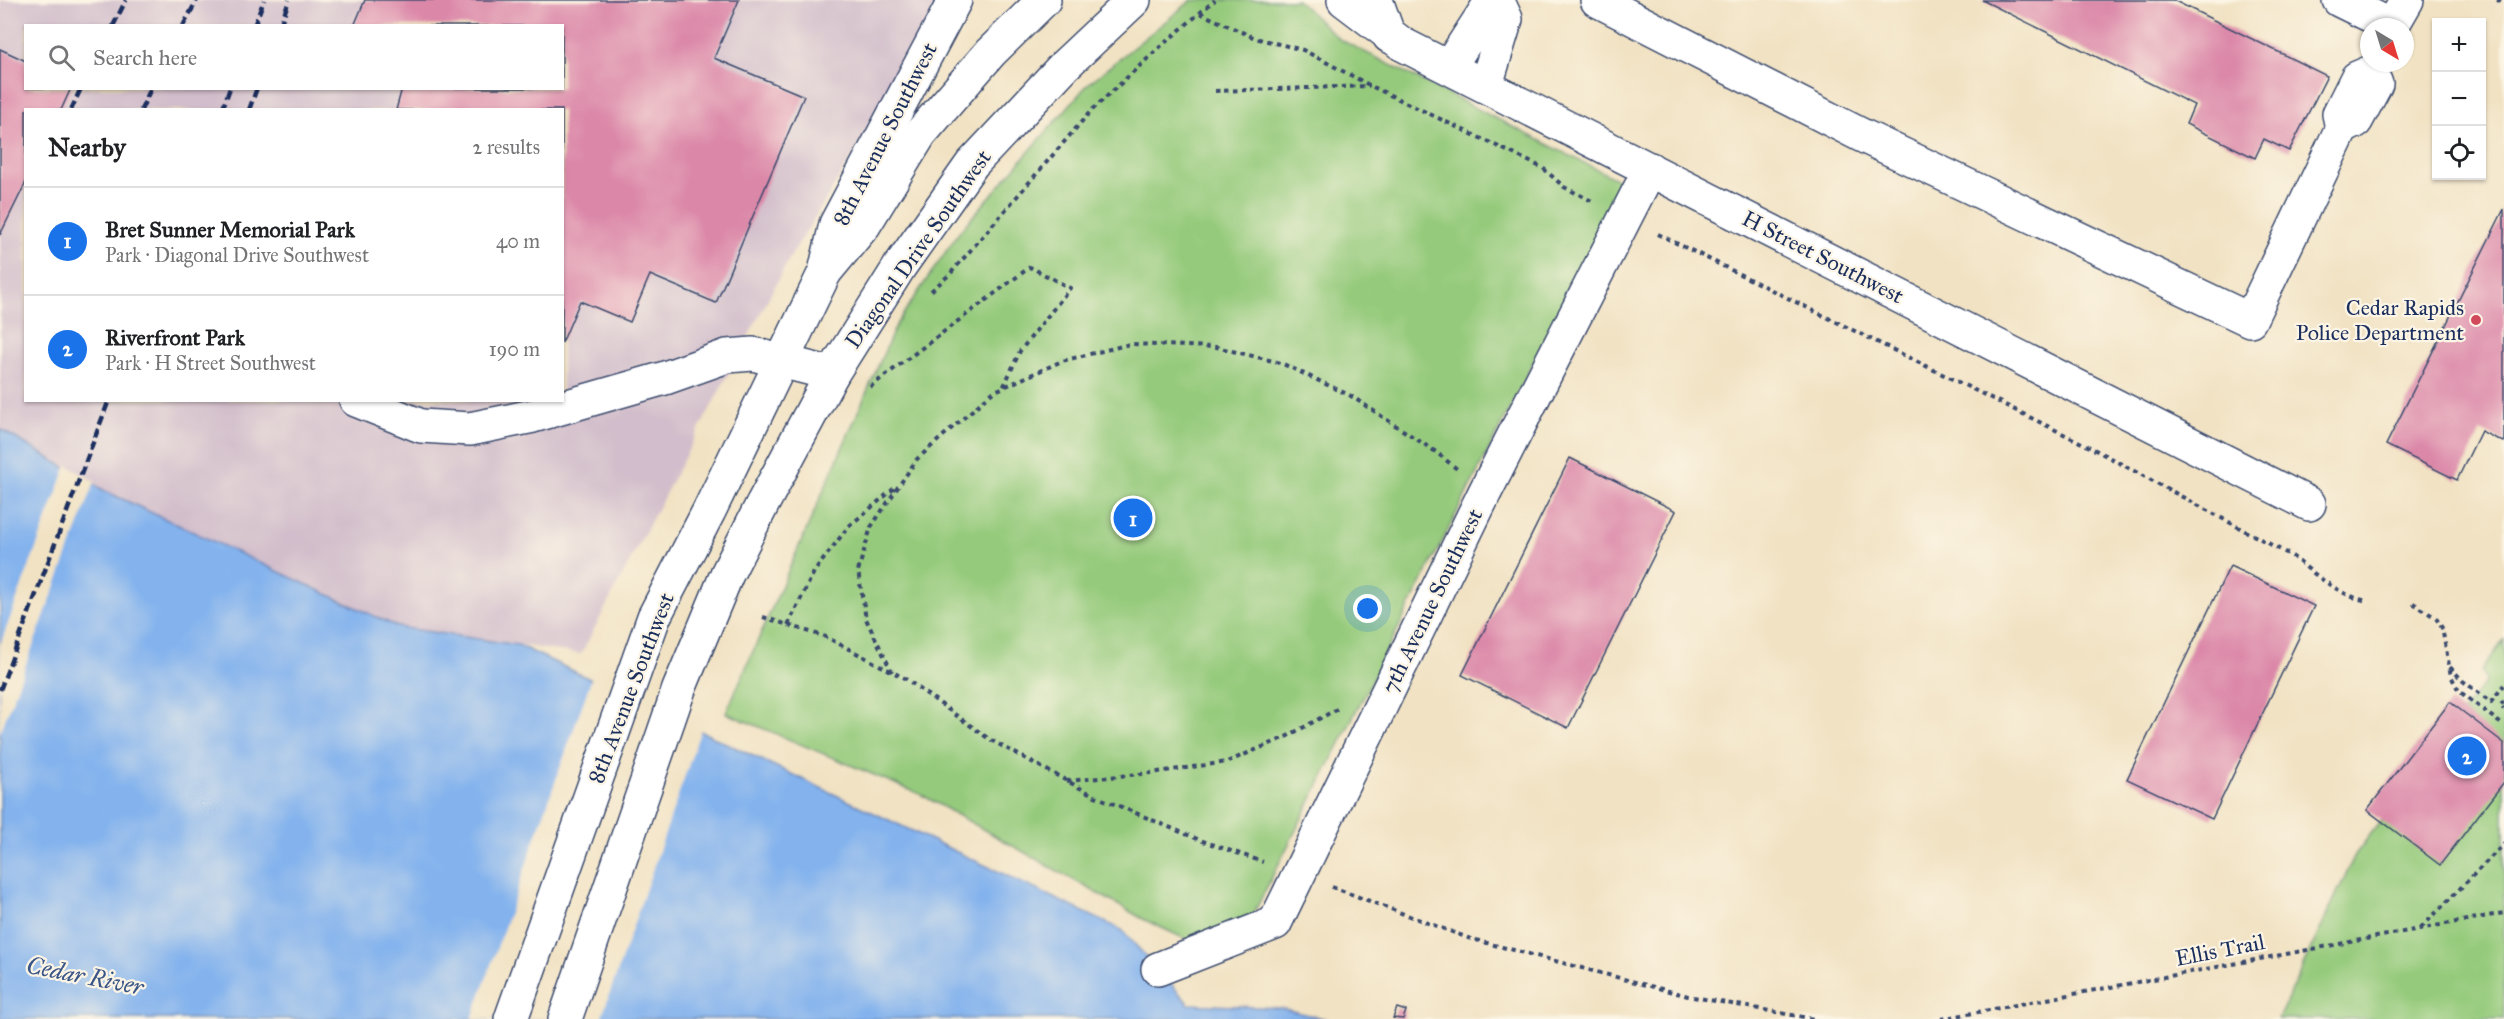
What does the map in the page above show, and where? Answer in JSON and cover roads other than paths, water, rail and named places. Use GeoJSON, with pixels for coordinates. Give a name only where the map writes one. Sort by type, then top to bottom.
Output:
{"type":"FeatureCollection","features":[{"type":"Feature","properties":{"kind":"main road","name":"8th Avenue Southwest"},"geometry":{"type":"LineString","coordinates":[[511,1019],[654,617],[825,272],[836,224],[955,0]]}},
{"type":"Feature","properties":{"kind":"main road","name":"8th Avenue Southwest"},"geometry":{"type":"LineString","coordinates":[[825,272],[864,225],[920,134],[991,52],[1044,0]]}},
{"type":"Feature","properties":{"kind":"main road","name":"Diagonal Drive Southwest"},"geometry":{"type":"LineString","coordinates":[[832,374],[900,266],[972,164],[1065,64],[1134,0]]}},
{"type":"Feature","properties":{"kind":"main road","name":"H Street Southwest"},"geometry":{"type":"LineString","coordinates":[[1344,0],[1389,36],[2309,504]]}},
{"type":"Feature","properties":{"kind":"main road"},"geometry":{"type":"LineString","coordinates":[[1376,0],[1389,36]]}},
{"type":"Feature","properties":{"kind":"main road"},"geometry":{"type":"LineString","coordinates":[[1597,0],[1872,140],[2250,320],[2342,129],[2356,121],[2376,84],[2374,72]]}},
{"type":"Feature","properties":{"kind":"main road"},"geometry":{"type":"LineString","coordinates":[[2339,0],[2397,18]]}},
{"type":"Feature","properties":{"kind":"main road"},"geometry":{"type":"LineString","coordinates":[[1449,67],[1486,10],[1502,3],[1506,19],[1486,85]]}},
{"type":"Feature","properties":{"kind":"main road","name":"7th Avenue Southwest"},"geometry":{"type":"LineString","coordinates":[[1158,969],[1275,923],[1485,492],[1650,169]]}},
{"type":"Feature","properties":{"kind":"main road"},"geometry":{"type":"LineString","coordinates":[[361,402],[421,426],[470,429],[533,416],[665,378],[727,357],[753,354],[832,374]]}},
{"type":"Feature","properties":{"kind":"main road","name":"8th Avenue Southwest"},"geometry":{"type":"LineString","coordinates":[[565,1019],[679,689],[722,585],[763,502],[832,374]]}},
{"type":"Feature","properties":{"kind":"water","name":"Cedar River"},"geometry":{"type":"Polygon","coordinates":[[[0,429],[105,491],[398,627],[518,645],[1122,930],[1189,1004],[1280,1008],[1326,1019],[0,1019],[0,429]]]}},
{"type":"Feature","properties":{"kind":"railway"},"geometry":{"type":"LineString","coordinates":[[114,24],[126,0]]}},
{"type":"Feature","properties":{"kind":"railway"},"geometry":{"type":"LineString","coordinates":[[184,24],[197,0]]}},
{"type":"Feature","properties":{"kind":"railway"},"geometry":{"type":"LineString","coordinates":[[255,24],[264,0]]}},
{"type":"Feature","properties":{"kind":"railway"},"geometry":{"type":"LineString","coordinates":[[281,24],[289,0]]}},
{"type":"Feature","properties":{"kind":"railway"},"geometry":{"type":"LineString","coordinates":[[72,108],[80,90]]}},
{"type":"Feature","properties":{"kind":"railway"},"geometry":{"type":"LineString","coordinates":[[142,108],[150,90]]}},
{"type":"Feature","properties":{"kind":"railway"},"geometry":{"type":"LineString","coordinates":[[223,108],[229,90]]}},
{"type":"Feature","properties":{"kind":"railway"},"geometry":{"type":"LineString","coordinates":[[250,108],[256,90]]}},
{"type":"Feature","properties":{"kind":"railway"},"geometry":{"type":"LineString","coordinates":[[0,690],[108,402]]}},
{"type":"Feature","properties":{"kind":"place","name":"Cedar Rapids Police Department"},"geometry":{"type":"Point","coordinates":[2476,320]}},
{"type":"Feature","properties":{"kind":"place","name":"Bret Sunner Memorial Park"},"geometry":{"type":"Point","coordinates":[1133,518]}},
{"type":"Feature","properties":{"kind":"place","name":"Riverfront Park"},"geometry":{"type":"Point","coordinates":[2467,756]}}]}
